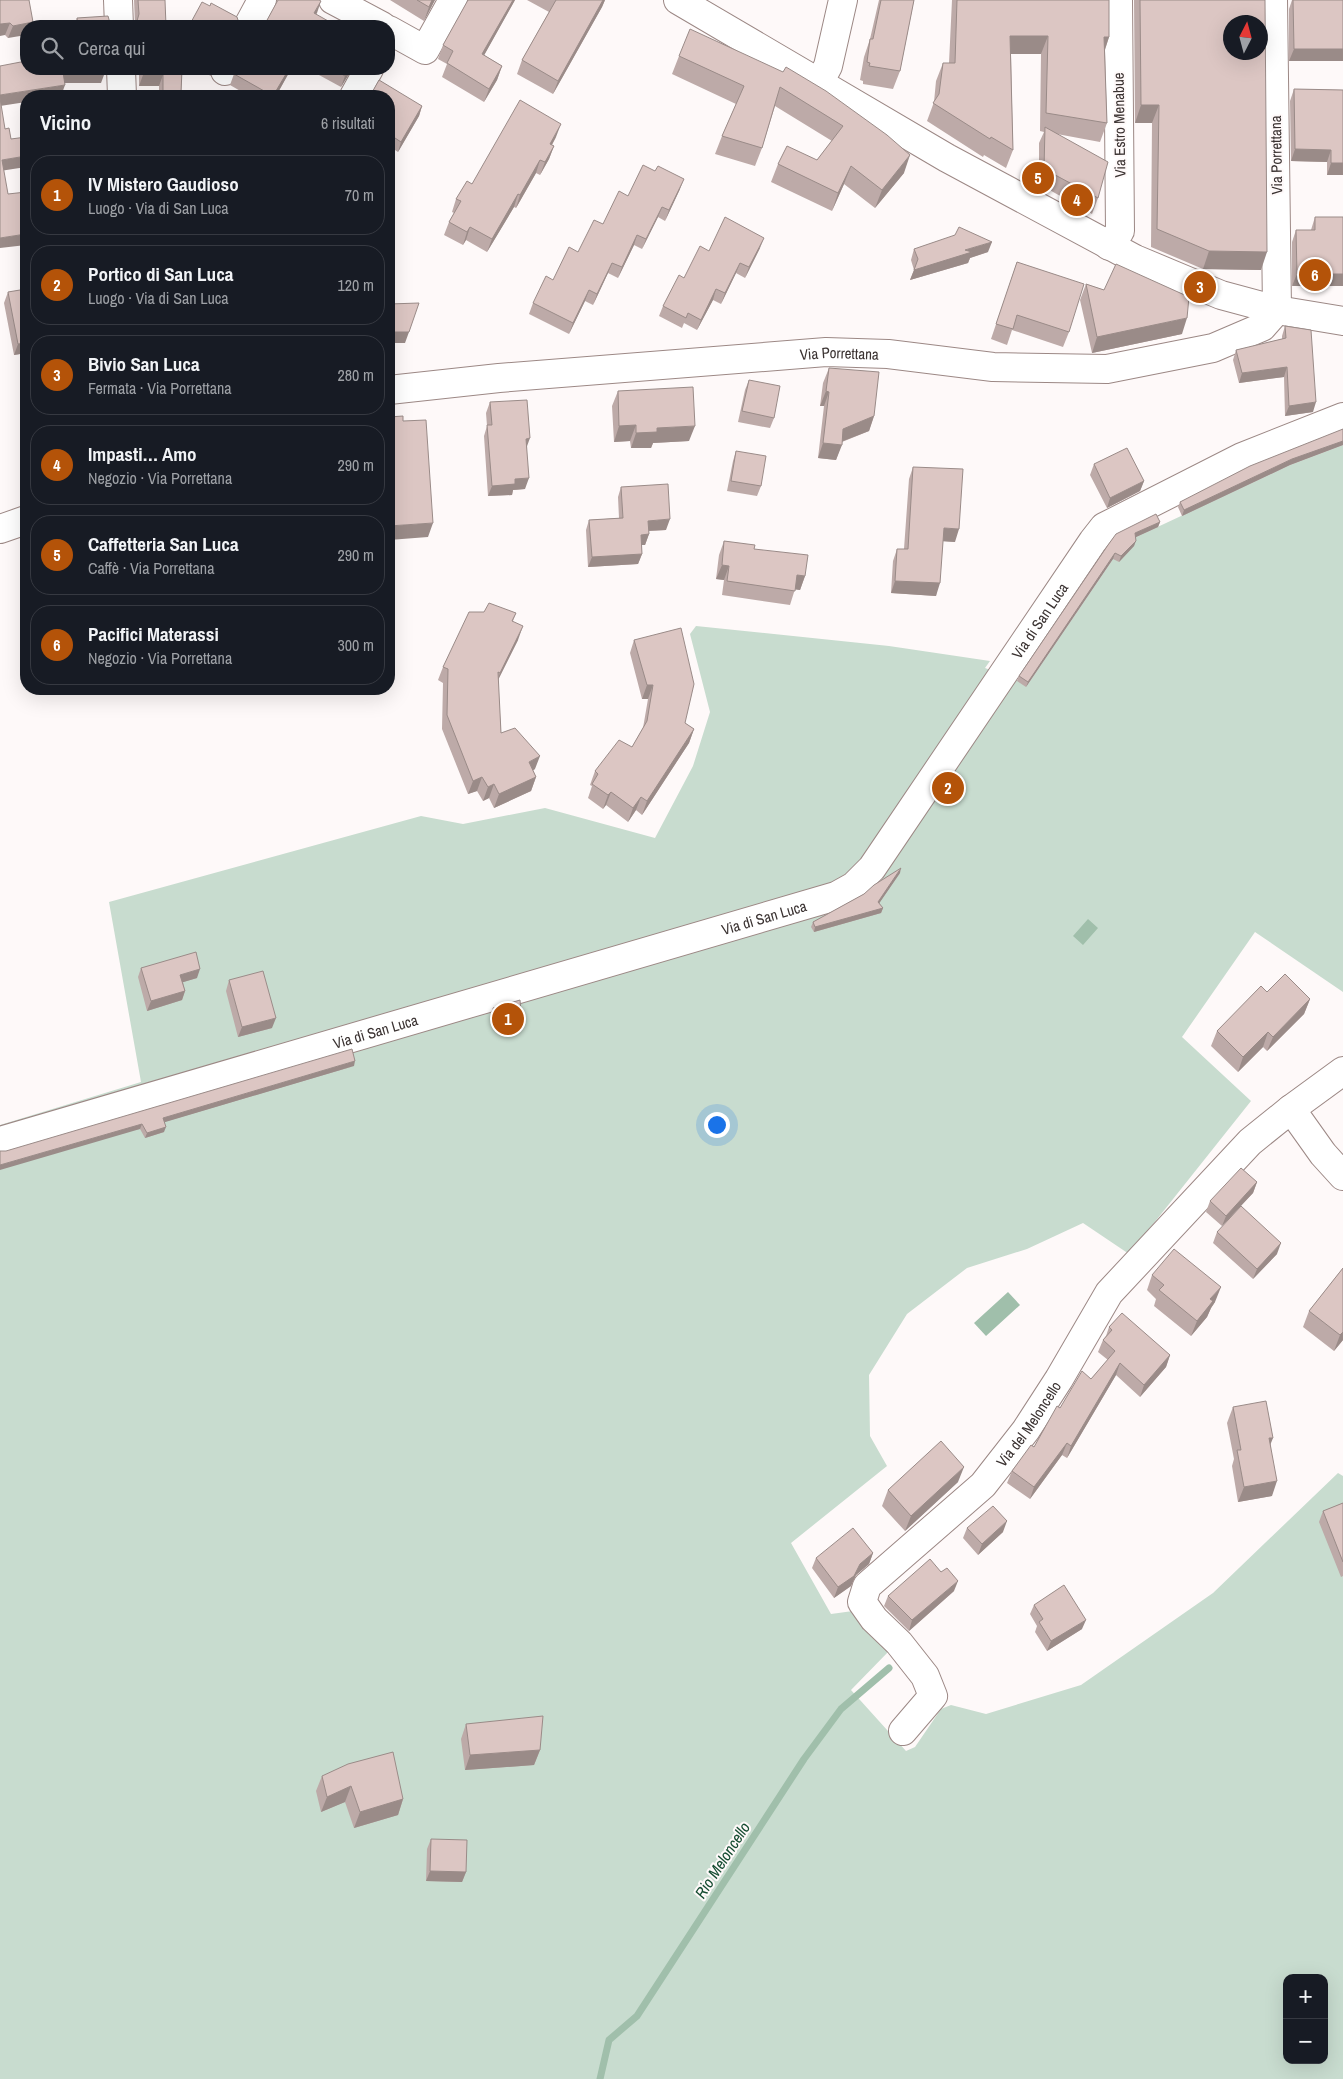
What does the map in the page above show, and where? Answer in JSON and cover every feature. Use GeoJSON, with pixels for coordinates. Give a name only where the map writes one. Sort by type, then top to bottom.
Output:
{"type":"FeatureCollection","features":[{"type":"Feature","properties":{"kind":"street"},"geometry":{"type":"LineString","coordinates":[[118,0],[119,20]]}},
{"type":"Feature","properties":{"kind":"street"},"geometry":{"type":"LineString","coordinates":[[251,20],[262,0]]}},
{"type":"Feature","properties":{"kind":"street"},"geometry":{"type":"LineString","coordinates":[[333,0],[371,20]]}},
{"type":"Feature","properties":{"kind":"street"},"geometry":{"type":"LineString","coordinates":[[395,33],[425,50],[453,0]]}},
{"type":"Feature","properties":{"kind":"street"},"geometry":{"type":"LineString","coordinates":[[678,0],[947,158],[1110,246],[1200,287],[1277,310],[1343,321]]}},
{"type":"Feature","properties":{"kind":"street"},"geometry":{"type":"LineString","coordinates":[[819,83],[828,66],[843,0]]}},
{"type":"Feature","properties":{"kind":"street","name":"Via Estro Menabue"},"geometry":{"type":"LineString","coordinates":[[1110,246],[1120,231],[1118,0]]}},
{"type":"Feature","properties":{"kind":"street","name":"Via Porrettana"},"geometry":{"type":"LineString","coordinates":[[395,389],[509,377],[826,352],[888,354],[993,367],[1107,369],[1213,348],[1262,327],[1277,310],[1273,0]]}},
{"type":"Feature","properties":{"kind":"street"},"geometry":{"type":"LineString","coordinates":[[121,75],[122,90]]}},
{"type":"Feature","properties":{"kind":"street"},"geometry":{"type":"LineString","coordinates":[[357,90],[366,75]]}},
{"type":"Feature","properties":{"kind":"street","name":"Via di San Luca"},"geometry":{"type":"LineString","coordinates":[[0,1141],[836,896],[854,886],[872,868],[1093,540],[1104,527],[1242,457],[1343,417]]}},
{"type":"Feature","properties":{"kind":"street"},"geometry":{"type":"LineString","coordinates":[[0,529],[20,522]]}},
{"type":"Feature","properties":{"kind":"street","name":"Via del Meloncello"},"geometry":{"type":"LineString","coordinates":[[903,1731],[933,1696],[925,1676],[900,1643],[874,1619],[862,1602],[867,1586],[983,1485],[1026,1430],[1059,1379],[1109,1293],[1250,1142],[1343,1071]]}},
{"type":"Feature","properties":{"kind":"street"},"geometry":{"type":"LineString","coordinates":[[1291,1109],[1323,1154],[1343,1176]]}},
{"type":"Feature","properties":{"kind":"shaded area"},"geometry":{"type":"Polygon","coordinates":[[[1343,445],[1343,992],[1255,932],[1182,1037],[1251,1101],[1146,1233],[1132,1256],[1083,1223],[1027,1249],[967,1268],[907,1314],[869,1375],[870,1436],[887,1466],[791,1543],[831,1614],[853,1611],[889,1651],[851,1690],[906,1751],[915,1747],[941,1709],[951,1705],[986,1714],[1081,1685],[1213,1593],[1338,1473],[1343,1476],[1343,2079],[0,2079],[0,1125],[141,1082],[109,902],[421,816],[463,824],[545,808],[655,838],[693,766],[710,712],[690,634],[696,626],[889,646],[990,661],[985,668],[1028,684],[1113,559],[1134,538],[1290,465],[1343,445]]]}},
{"type":"Feature","properties":{"kind":"shaded area"},"geometry":{"type":"Polygon","coordinates":[[[1088,919],[1098,928],[1083,945],[1073,936],[1088,919]]]}},
{"type":"Feature","properties":{"kind":"shaded area"},"geometry":{"type":"Polygon","coordinates":[[[1008,1292],[1020,1305],[986,1336],[974,1323],[1008,1292]]]}},
{"type":"Feature","properties":{"kind":"building"},"geometry":{"type":"Polygon","coordinates":[[[0,0],[29,0],[33,20],[20,20],[20,25],[13,26],[10,23],[0,24],[0,0]]]}},
{"type":"Feature","properties":{"kind":"building"},"geometry":{"type":"Polygon","coordinates":[[[138,0],[165,0],[166,20],[137,20],[138,0]]]}},
{"type":"Feature","properties":{"kind":"building"},"geometry":{"type":"Polygon","coordinates":[[[278,0],[319,0],[321,1],[314,13],[326,20],[267,20],[278,0]]]}},
{"type":"Feature","properties":{"kind":"building"},"geometry":{"type":"Polygon","coordinates":[[[417,0],[432,0],[429,7],[417,0]]]}},
{"type":"Feature","properties":{"kind":"building"},"geometry":{"type":"Polygon","coordinates":[[[468,0],[513,0],[482,54],[502,66],[489,89],[447,63],[453,51],[443,45],[468,0]]]}},
{"type":"Feature","properties":{"kind":"building"},"geometry":{"type":"Polygon","coordinates":[[[556,0],[603,0],[558,81],[522,60],[556,0]]]}},
{"type":"Feature","properties":{"kind":"building"},"geometry":{"type":"Polygon","coordinates":[[[881,0],[914,0],[900,71],[869,66],[870,63],[867,62],[870,39],[873,39],[881,0]]]}},
{"type":"Feature","properties":{"kind":"building"},"geometry":{"type":"Polygon","coordinates":[[[957,0],[1109,0],[1109,37],[1104,37],[1107,123],[1046,113],[1048,36],[1010,36],[1013,150],[991,137],[990,139],[933,103],[939,94],[943,63],[955,63],[957,0]]]}},
{"type":"Feature","properties":{"kind":"building"},"geometry":{"type":"Polygon","coordinates":[[[1140,0],[1265,0],[1265,15],[1223,15],[1223,60],[1265,60],[1267,252],[1209,251],[1157,229],[1159,105],[1141,105],[1140,0]]]}},
{"type":"Feature","properties":{"kind":"building"},"geometry":{"type":"Polygon","coordinates":[[[1293,0],[1343,0],[1343,49],[1294,49],[1293,0]]]}},
{"type":"Feature","properties":{"kind":"building"},"geometry":{"type":"Polygon","coordinates":[[[202,2],[210,6],[211,3],[237,17],[238,20],[192,20],[202,2]]]}},
{"type":"Feature","properties":{"kind":"building"},"geometry":{"type":"Polygon","coordinates":[[[108,16],[109,20],[77,20],[77,18],[108,16]]]}},
{"type":"Feature","properties":{"kind":"building"},"geometry":{"type":"Polygon","coordinates":[[[690,29],[783,72],[786,67],[826,91],[887,135],[910,155],[882,190],[851,166],[838,193],[778,164],[787,146],[817,160],[843,126],[780,87],[762,148],[722,136],[744,86],[679,56],[690,29]]]}},
{"type":"Feature","properties":{"kind":"building"},"geometry":{"type":"Polygon","coordinates":[[[20,62],[20,75],[63,75],[65,85],[20,90],[20,92],[0,95],[0,66],[20,62]]]}},
{"type":"Feature","properties":{"kind":"building"},"geometry":{"type":"Polygon","coordinates":[[[163,75],[182,75],[181,90],[163,90],[163,75]]]}},
{"type":"Feature","properties":{"kind":"building"},"geometry":{"type":"Polygon","coordinates":[[[236,75],[285,75],[277,90],[262,90],[236,75]]]}},
{"type":"Feature","properties":{"kind":"building"},"geometry":{"type":"Polygon","coordinates":[[[379,80],[422,106],[401,142],[395,138],[395,90],[373,90],[379,80]]]}},
{"type":"Feature","properties":{"kind":"building"},"geometry":{"type":"Polygon","coordinates":[[[1294,89],[1343,90],[1343,163],[1331,163],[1331,150],[1295,149],[1294,89]]]}},
{"type":"Feature","properties":{"kind":"building"},"geometry":{"type":"Polygon","coordinates":[[[0,98],[5,129],[9,128],[11,139],[20,138],[20,157],[2,160],[8,194],[20,193],[20,235],[0,238],[0,98]]]}},
{"type":"Feature","properties":{"kind":"building"},"geometry":{"type":"Polygon","coordinates":[[[520,100],[561,124],[550,144],[554,146],[545,162],[540,160],[492,239],[470,227],[467,232],[449,222],[461,201],[456,199],[467,181],[472,184],[520,100]]]}},
{"type":"Feature","properties":{"kind":"building"},"geometry":{"type":"Polygon","coordinates":[[[1045,127],[1108,162],[1098,198],[1044,169],[1045,127]]]}},
{"type":"Feature","properties":{"kind":"building"},"geometry":{"type":"Polygon","coordinates":[[[643,165],[655,171],[658,166],[684,179],[669,210],[662,207],[646,239],[637,235],[622,267],[612,263],[597,294],[589,290],[573,323],[533,303],[546,276],[553,280],[569,247],[578,252],[594,220],[603,224],[619,191],[628,196],[643,165]]]}},
{"type":"Feature","properties":{"kind":"building"},"geometry":{"type":"Polygon","coordinates":[[[725,217],[764,238],[749,267],[740,263],[725,293],[716,289],[701,320],[688,313],[686,318],[663,306],[679,275],[684,278],[700,246],[709,251],[725,217]]]}},
{"type":"Feature","properties":{"kind":"building"},"geometry":{"type":"Polygon","coordinates":[[[1315,217],[1343,217],[1343,274],[1297,274],[1296,230],[1315,230],[1315,217]]]}},
{"type":"Feature","properties":{"kind":"building"},"geometry":{"type":"Polygon","coordinates":[[[959,227],[992,242],[965,250],[972,252],[914,270],[918,259],[914,249],[955,235],[959,227]]]}},
{"type":"Feature","properties":{"kind":"building"},"geometry":{"type":"Polygon","coordinates":[[[1017,262],[1084,284],[1069,332],[1017,315],[1013,329],[996,324],[1017,262]]]}},
{"type":"Feature","properties":{"kind":"building"},"geometry":{"type":"Polygon","coordinates":[[[1116,264],[1189,297],[1187,318],[1097,337],[1086,284],[1104,290],[1116,264]]]}},
{"type":"Feature","properties":{"kind":"building"},"geometry":{"type":"Polygon","coordinates":[[[20,290],[20,344],[18,344],[8,292],[20,290]]]}},
{"type":"Feature","properties":{"kind":"building"},"geometry":{"type":"Polygon","coordinates":[[[419,303],[409,332],[395,332],[395,304],[419,303]]]}},
{"type":"Feature","properties":{"kind":"building"},"geometry":{"type":"Polygon","coordinates":[[[1285,326],[1311,330],[1316,402],[1289,406],[1287,367],[1242,373],[1236,350],[1286,338],[1285,326]]]}},
{"type":"Feature","properties":{"kind":"building"},"geometry":{"type":"Polygon","coordinates":[[[829,368],[879,372],[874,416],[843,429],[842,445],[823,443],[829,392],[826,391],[829,368]]]}},
{"type":"Feature","properties":{"kind":"building"},"geometry":{"type":"Polygon","coordinates":[[[749,380],[780,386],[774,418],[742,411],[749,380]]]}},
{"type":"Feature","properties":{"kind":"building"},"geometry":{"type":"Polygon","coordinates":[[[693,387],[695,426],[657,428],[657,432],[636,433],[636,425],[619,426],[618,391],[693,387]]]}},
{"type":"Feature","properties":{"kind":"building"},"geometry":{"type":"Polygon","coordinates":[[[527,400],[530,438],[526,439],[529,478],[515,479],[515,484],[492,486],[487,425],[492,425],[490,402],[527,400]]]}},
{"type":"Feature","properties":{"kind":"building"},"geometry":{"type":"Polygon","coordinates":[[[403,416],[403,421],[426,420],[433,523],[395,526],[395,417],[403,416]]]}},
{"type":"Feature","properties":{"kind":"building"},"geometry":{"type":"Polygon","coordinates":[[[1343,429],[1343,441],[1292,459],[1184,510],[1180,502],[1250,466],[1343,429]]]}},
{"type":"Feature","properties":{"kind":"building"},"geometry":{"type":"Polygon","coordinates":[[[1127,448],[1144,481],[1110,498],[1094,464],[1127,448]]]}},
{"type":"Feature","properties":{"kind":"building"},"geometry":{"type":"Polygon","coordinates":[[[736,451],[766,456],[761,486],[731,481],[736,451]]]}},
{"type":"Feature","properties":{"kind":"building"},"geometry":{"type":"Polygon","coordinates":[[[913,467],[963,469],[959,529],[944,528],[940,583],[895,581],[897,549],[908,549],[913,467]]]}},
{"type":"Feature","properties":{"kind":"building"},"geometry":{"type":"Polygon","coordinates":[[[668,484],[670,519],[648,521],[649,534],[641,535],[642,554],[592,557],[589,520],[623,518],[621,487],[668,484]]]}},
{"type":"Feature","properties":{"kind":"building"},"geometry":{"type":"Polygon","coordinates":[[[1156,514],[1160,522],[1135,533],[1136,541],[1121,556],[1115,553],[1028,682],[1019,676],[1116,534],[1156,514]]]}},
{"type":"Feature","properties":{"kind":"building"},"geometry":{"type":"Polygon","coordinates":[[[724,541],[755,545],[754,549],[808,555],[805,576],[797,575],[795,591],[727,581],[729,566],[722,565],[724,541]]]}},
{"type":"Feature","properties":{"kind":"building"},"geometry":{"type":"Polygon","coordinates":[[[489,603],[516,613],[512,621],[523,626],[500,673],[498,672],[501,733],[515,728],[540,756],[529,762],[536,777],[499,794],[494,784],[488,787],[482,777],[473,781],[447,715],[448,669],[443,667],[469,612],[484,612],[489,603]]]}},
{"type":"Feature","properties":{"kind":"building"},"geometry":{"type":"Polygon","coordinates":[[[681,628],[694,684],[685,723],[694,729],[647,801],[641,797],[633,808],[611,792],[608,795],[592,784],[598,774],[595,771],[619,740],[632,747],[647,721],[653,685],[647,685],[634,640],[681,628]]]}},
{"type":"Feature","properties":{"kind":"building"},"geometry":{"type":"Polygon","coordinates":[[[901,868],[878,902],[883,908],[815,927],[813,922],[864,894],[874,885],[901,868]]]}},
{"type":"Feature","properties":{"kind":"building"},"geometry":{"type":"Polygon","coordinates":[[[196,952],[200,969],[180,975],[185,991],[151,1001],[141,968],[196,952]]]}},
{"type":"Feature","properties":{"kind":"building"},"geometry":{"type":"Polygon","coordinates":[[[263,971],[276,1018],[242,1027],[229,980],[263,971]]]}},
{"type":"Feature","properties":{"kind":"building"},"geometry":{"type":"Polygon","coordinates":[[[1285,974],[1310,999],[1273,1037],[1268,1032],[1243,1057],[1217,1031],[1261,986],[1267,992],[1285,974]]]}},
{"type":"Feature","properties":{"kind":"building"},"geometry":{"type":"Polygon","coordinates":[[[520,1000],[522,1022],[500,1028],[493,1008],[520,1000]]]}},
{"type":"Feature","properties":{"kind":"building"},"geometry":{"type":"Polygon","coordinates":[[[352,1049],[355,1061],[163,1118],[166,1127],[147,1133],[142,1124],[0,1165],[0,1151],[6,1151],[352,1049]]]}},
{"type":"Feature","properties":{"kind":"building"},"geometry":{"type":"Polygon","coordinates":[[[1241,1168],[1257,1182],[1226,1216],[1210,1201],[1241,1168]]]}},
{"type":"Feature","properties":{"kind":"building"},"geometry":{"type":"Polygon","coordinates":[[[1241,1206],[1281,1243],[1257,1269],[1217,1232],[1241,1206]]]}},
{"type":"Feature","properties":{"kind":"building"},"geometry":{"type":"Polygon","coordinates":[[[1174,1249],[1221,1287],[1210,1299],[1213,1301],[1197,1321],[1159,1290],[1164,1285],[1152,1275],[1174,1249]]]}},
{"type":"Feature","properties":{"kind":"building"},"geometry":{"type":"Polygon","coordinates":[[[1343,1268],[1343,1332],[1340,1335],[1309,1311],[1343,1268]]]}},
{"type":"Feature","properties":{"kind":"building"},"geometry":{"type":"Polygon","coordinates":[[[1122,1313],[1170,1355],[1144,1385],[1120,1363],[1071,1446],[1067,1443],[1034,1487],[1012,1471],[1031,1445],[1034,1447],[1057,1406],[1060,1408],[1082,1371],[1091,1379],[1115,1351],[1103,1340],[1112,1330],[1109,1327],[1122,1313]]]}},
{"type":"Feature","properties":{"kind":"building"},"geometry":{"type":"Polygon","coordinates":[[[1266,1401],[1273,1438],[1269,1438],[1277,1481],[1244,1487],[1237,1450],[1241,1450],[1233,1407],[1266,1401]]]}},
{"type":"Feature","properties":{"kind":"building"},"geometry":{"type":"Polygon","coordinates":[[[941,1441],[964,1467],[911,1516],[888,1490],[941,1441]]]}},
{"type":"Feature","properties":{"kind":"building"},"geometry":{"type":"Polygon","coordinates":[[[1343,1503],[1343,1562],[1323,1511],[1343,1503]]]}},
{"type":"Feature","properties":{"kind":"building"},"geometry":{"type":"Polygon","coordinates":[[[993,1506],[1007,1521],[982,1544],[967,1528],[993,1506]]]}},
{"type":"Feature","properties":{"kind":"building"},"geometry":{"type":"Polygon","coordinates":[[[853,1528],[873,1553],[860,1564],[854,1576],[838,1587],[816,1558],[853,1528]]]}},
{"type":"Feature","properties":{"kind":"building"},"geometry":{"type":"Polygon","coordinates":[[[930,1559],[941,1572],[947,1568],[958,1581],[912,1620],[888,1596],[930,1559]]]}},
{"type":"Feature","properties":{"kind":"building"},"geometry":{"type":"Polygon","coordinates":[[[1064,1585],[1086,1620],[1051,1641],[1039,1622],[1043,1619],[1034,1605],[1064,1585]]]}},
{"type":"Feature","properties":{"kind":"building"},"geometry":{"type":"Polygon","coordinates":[[[543,1716],[540,1750],[470,1755],[466,1724],[543,1716]]]}},
{"type":"Feature","properties":{"kind":"building"},"geometry":{"type":"Polygon","coordinates":[[[393,1752],[403,1799],[360,1812],[351,1786],[327,1797],[322,1776],[348,1764],[393,1752]]]}},
{"type":"Feature","properties":{"kind":"building"},"geometry":{"type":"Polygon","coordinates":[[[431,1839],[467,1840],[466,1872],[430,1871],[431,1839]]]}},
{"type":"Feature","properties":{"kind":"waterway","name":"Rio Meloncello"},"geometry":{"type":"LineString","coordinates":[[600,2079],[609,2040],[637,2016],[804,1759],[841,1709],[889,1668]]}},
{"type":"Feature","properties":{"kind":"place","name":"Caffetteria San Luca"},"geometry":{"type":"Point","coordinates":[1038,178]}},
{"type":"Feature","properties":{"kind":"place","name":"Impasti… Amo"},"geometry":{"type":"Point","coordinates":[1077,200]}},
{"type":"Feature","properties":{"kind":"place","name":"Pacifici Materassi"},"geometry":{"type":"Point","coordinates":[1315,275]}},
{"type":"Feature","properties":{"kind":"place","name":"Bivio San Luca"},"geometry":{"type":"Point","coordinates":[1200,287]}},
{"type":"Feature","properties":{"kind":"place","name":"Portico di San Luca"},"geometry":{"type":"Point","coordinates":[948,788]}},
{"type":"Feature","properties":{"kind":"place","name":"IV Mistero Gaudioso"},"geometry":{"type":"Point","coordinates":[508,1019]}}]}
